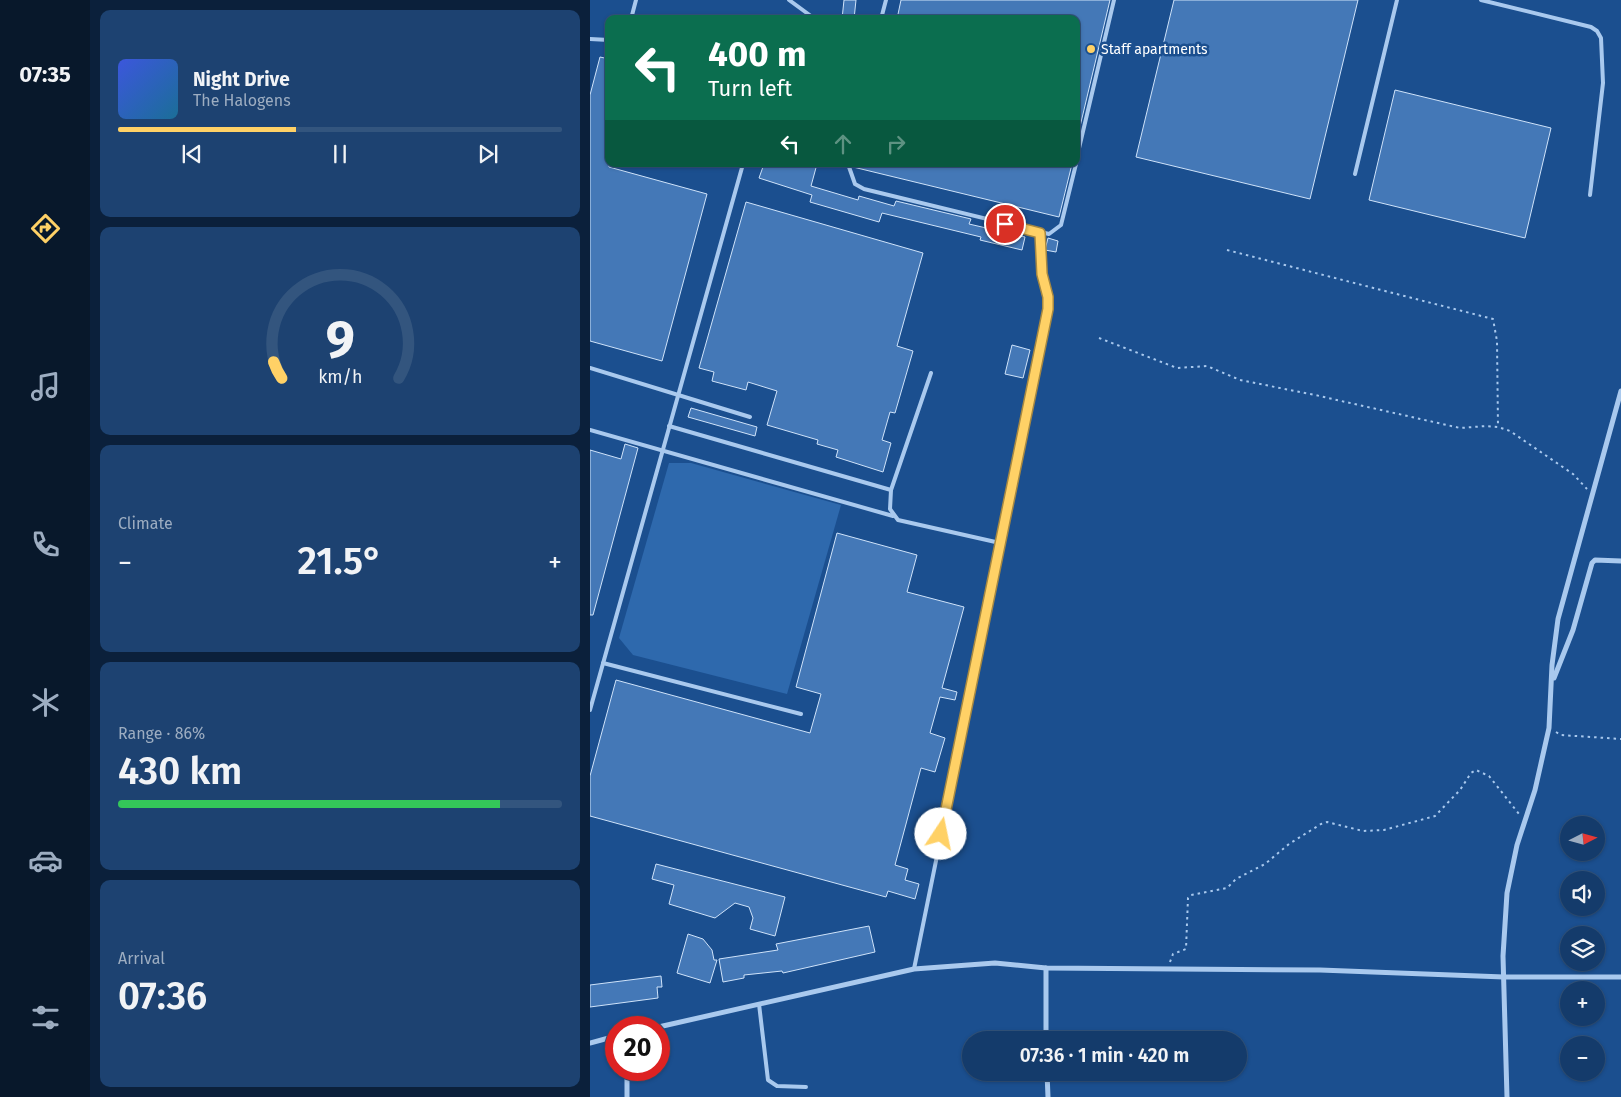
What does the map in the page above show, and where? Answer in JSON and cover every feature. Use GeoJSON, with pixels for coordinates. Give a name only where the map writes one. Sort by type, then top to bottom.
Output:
{"type":"FeatureCollection","features":[{"type":"Feature","properties":{"kind":"street"},"geometry":{"type":"LineString","coordinates":[[1507,1097],[1503,939],[1507,893],[1524,820],[1535,790],[1549,728],[1553,680],[1552,664],[1558,619],[1621,391]]}},
{"type":"Feature","properties":{"kind":"street"},"geometry":{"type":"LineString","coordinates":[[1553,680],[1573,630],[1592,563],[1595,560],[1621,561]]}},
{"type":"Feature","properties":{"kind":"street"},"geometry":{"type":"LineString","coordinates":[[670,1024],[914,969],[995,963],[1046,968],[1320,970],[1504,977],[1621,977]]}},
{"type":"Feature","properties":{"kind":"street"},"geometry":{"type":"LineString","coordinates":[[1046,968],[1046,1031]]}},
{"type":"Feature","properties":{"kind":"street"},"geometry":{"type":"LineString","coordinates":[[590,1042],[605,1039]]}},
{"type":"Feature","properties":{"kind":"street"},"geometry":{"type":"LineString","coordinates":[[627,1081],[627,1097]]}},
{"type":"Feature","properties":{"kind":"street"},"geometry":{"type":"LineString","coordinates":[[1047,1081],[1048,1097]]}},
{"type":"Feature","properties":{"kind":"lane"},"geometry":{"type":"LineString","coordinates":[[632,15],[636,0]]}},
{"type":"Feature","properties":{"kind":"lane"},"geometry":{"type":"LineString","coordinates":[[789,0],[810,15]]}},
{"type":"Feature","properties":{"kind":"lane"},"geometry":{"type":"LineString","coordinates":[[883,15],[886,0]]}},
{"type":"Feature","properties":{"kind":"lane"},"geometry":{"type":"LineString","coordinates":[[1080,145],[1114,0]]}},
{"type":"Feature","properties":{"kind":"lane"},"geometry":{"type":"LineString","coordinates":[[1355,174],[1397,0]]}},
{"type":"Feature","properties":{"kind":"lane"},"geometry":{"type":"LineString","coordinates":[[1481,0],[1591,27],[1598,31],[1602,83],[1590,195]]}},
{"type":"Feature","properties":{"kind":"lane"},"geometry":{"type":"LineString","coordinates":[[590,39],[605,40]]}},
{"type":"Feature","properties":{"kind":"lane"},"geometry":{"type":"LineString","coordinates":[[590,710],[742,167]]}},
{"type":"Feature","properties":{"kind":"lane"},"geometry":{"type":"LineString","coordinates":[[849,167],[855,184],[864,189],[1049,234],[1061,225],[1075,167]]}},
{"type":"Feature","properties":{"kind":"lane"},"geometry":{"type":"LineString","coordinates":[[914,969],[1048,309],[1048,297],[1042,274],[1040,233]]}},
{"type":"Feature","properties":{"kind":"lane"},"geometry":{"type":"LineString","coordinates":[[590,368],[750,417]]}},
{"type":"Feature","properties":{"kind":"lane"},"geometry":{"type":"LineString","coordinates":[[893,516],[890,501],[892,490],[931,373]]}},
{"type":"Feature","properties":{"kind":"lane"},"geometry":{"type":"LineString","coordinates":[[669,426],[892,490]]}},
{"type":"Feature","properties":{"kind":"lane"},"geometry":{"type":"LineString","coordinates":[[590,430],[883,515],[893,516],[898,520],[1000,543]]}},
{"type":"Feature","properties":{"kind":"lane"},"geometry":{"type":"LineString","coordinates":[[603,663],[801,714]]}},
{"type":"Feature","properties":{"kind":"lane"},"geometry":{"type":"LineString","coordinates":[[759,1004],[768,1080],[777,1086],[806,1087]]}},
{"type":"Feature","properties":{"kind":"path"},"geometry":{"type":"LineString","coordinates":[[1227,250],[1493,319],[1497,341],[1498,427]]}},
{"type":"Feature","properties":{"kind":"path"},"geometry":{"type":"LineString","coordinates":[[1099,338],[1176,368],[1207,366],[1240,380],[1460,428],[1498,427],[1510,431],[1552,462],[1573,474],[1593,496]]}},
{"type":"Feature","properties":{"kind":"path"},"geometry":{"type":"LineString","coordinates":[[1549,728],[1561,735],[1621,739]]}},
{"type":"Feature","properties":{"kind":"path"},"geometry":{"type":"LineString","coordinates":[[1167,969],[1173,954],[1186,949],[1190,896],[1205,891],[1227,888],[1236,879],[1265,864],[1289,844],[1321,824],[1335,823],[1370,831],[1414,823],[1435,816],[1442,810],[1471,773],[1476,770],[1489,776],[1524,820]]}},
{"type":"Feature","properties":{"kind":"shaded area"},"geometry":{"type":"Polygon","coordinates":[[[669,463],[691,463],[841,505],[787,694],[633,655],[619,638],[669,463]]]}},
{"type":"Feature","properties":{"kind":"building"},"geometry":{"type":"Polygon","coordinates":[[[844,0],[856,0],[854,15],[842,15],[844,0]]]}},
{"type":"Feature","properties":{"kind":"building"},"geometry":{"type":"Polygon","coordinates":[[[901,0],[1110,0],[1080,127],[1080,15],[898,15],[901,0]]]}},
{"type":"Feature","properties":{"kind":"building"},"geometry":{"type":"Polygon","coordinates":[[[1174,0],[1358,0],[1310,199],[1136,157],[1174,0]]]}},
{"type":"Feature","properties":{"kind":"building"},"geometry":{"type":"Polygon","coordinates":[[[600,57],[605,58],[605,167],[707,194],[662,361],[590,341],[590,95],[600,57]]]}},
{"type":"Feature","properties":{"kind":"building"},"geometry":{"type":"Polygon","coordinates":[[[1395,90],[1551,128],[1525,238],[1369,200],[1395,90]]]}},
{"type":"Feature","properties":{"kind":"building"},"geometry":{"type":"Polygon","coordinates":[[[763,167],[816,167],[811,186],[858,200],[859,196],[894,206],[896,201],[971,219],[969,224],[1025,237],[1022,250],[980,240],[981,237],[882,213],[879,222],[810,202],[812,195],[759,178],[763,167]]]}},
{"type":"Feature","properties":{"kind":"building"},"geometry":{"type":"Polygon","coordinates":[[[853,167],[1071,167],[1059,217],[853,167]]]}},
{"type":"Feature","properties":{"kind":"building"},"geometry":{"type":"Polygon","coordinates":[[[746,202],[923,253],[897,346],[913,351],[895,413],[890,412],[882,440],[891,443],[883,472],[836,457],[838,450],[817,444],[818,440],[767,425],[777,391],[748,382],[746,390],[712,381],[714,372],[699,368],[746,202]]]}},
{"type":"Feature","properties":{"kind":"building"},"geometry":{"type":"Polygon","coordinates":[[[1048,238],[1058,241],[1056,252],[1045,250],[1048,238]]]}},
{"type":"Feature","properties":{"kind":"building"},"geometry":{"type":"Polygon","coordinates":[[[1012,345],[1030,350],[1023,378],[1005,374],[1012,345]]]}},
{"type":"Feature","properties":{"kind":"building"},"geometry":{"type":"Polygon","coordinates":[[[691,408],[757,427],[755,436],[688,417],[691,408]]]}},
{"type":"Feature","properties":{"kind":"building"},"geometry":{"type":"Polygon","coordinates":[[[625,444],[638,448],[593,615],[590,615],[590,450],[621,459],[625,444]]]}},
{"type":"Feature","properties":{"kind":"building"},"geometry":{"type":"Polygon","coordinates":[[[837,533],[917,555],[907,592],[964,607],[942,688],[957,692],[955,700],[940,697],[930,733],[945,738],[935,772],[921,768],[895,865],[908,869],[905,880],[919,884],[915,899],[888,891],[886,897],[590,816],[590,776],[616,680],[810,733],[821,694],[796,687],[837,533]]]}},
{"type":"Feature","properties":{"kind":"building"},"geometry":{"type":"Polygon","coordinates":[[[656,864],[785,897],[775,936],[750,929],[753,918],[749,907],[735,903],[715,918],[669,904],[674,885],[652,879],[656,864]]]}},
{"type":"Feature","properties":{"kind":"building"},"geometry":{"type":"Polygon","coordinates":[[[869,926],[875,952],[783,973],[782,971],[744,975],[744,978],[723,982],[719,959],[778,950],[776,944],[869,926]]]}},
{"type":"Feature","properties":{"kind":"building"},"geometry":{"type":"Polygon","coordinates":[[[688,934],[703,939],[712,950],[714,960],[717,960],[710,983],[677,973],[688,934]]]}},
{"type":"Feature","properties":{"kind":"building"},"geometry":{"type":"Polygon","coordinates":[[[661,976],[662,987],[657,987],[658,998],[590,1007],[590,985],[661,976]]]}},
{"type":"Feature","properties":{"kind":"place","name":"Staff apartments"},"geometry":{"type":"Point","coordinates":[1091,49]}},
{"type":"Feature","properties":{"kind":"route"},"geometry":{"type":"LineString","coordinates":[[941,834],[1048,309],[1048,297],[1042,274],[1040,233],[1005,224]]}}]}
